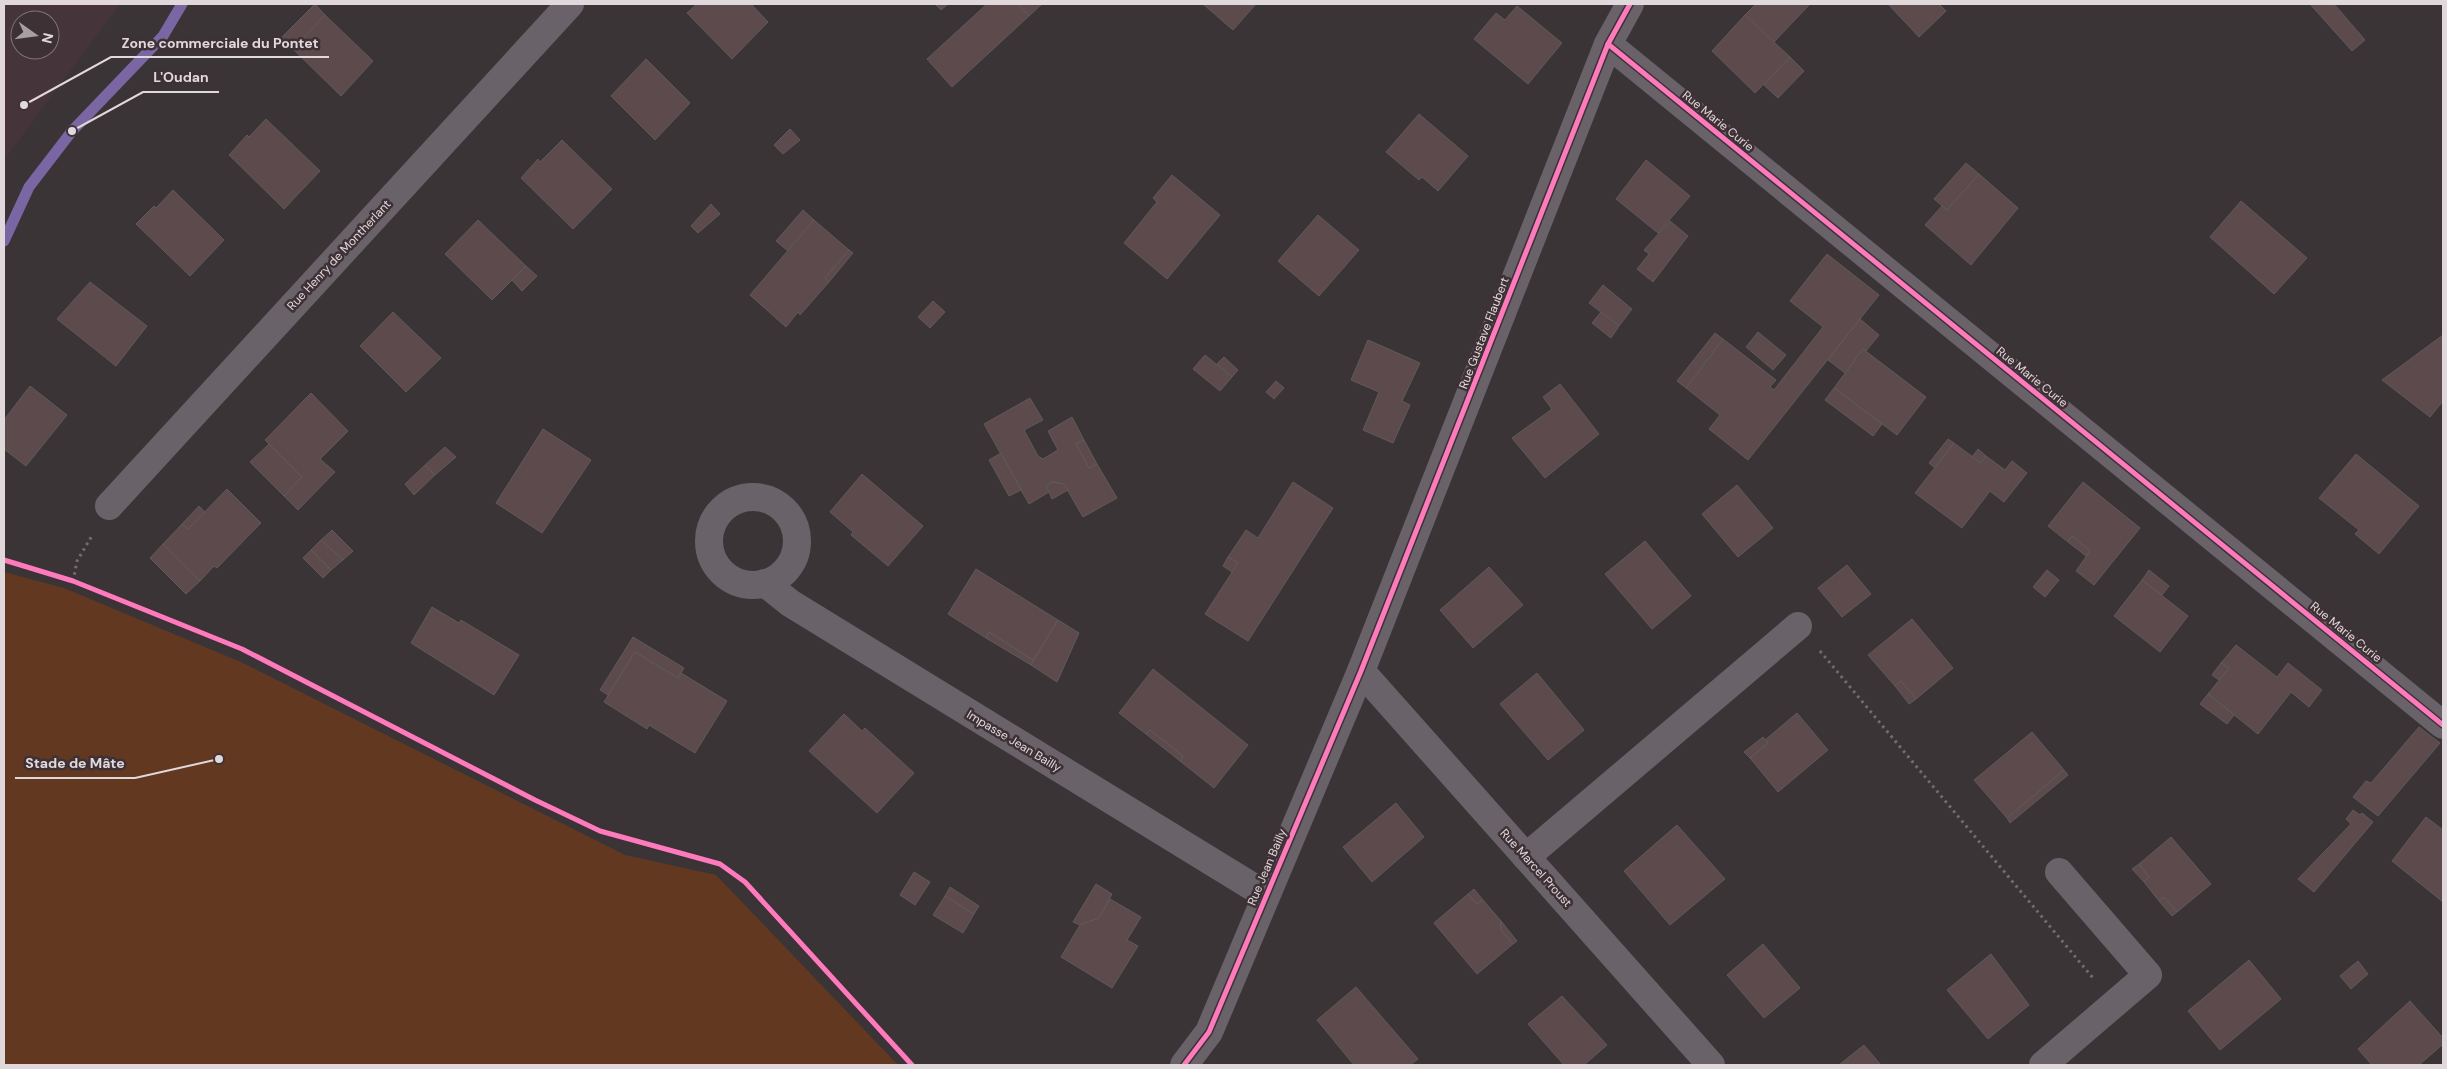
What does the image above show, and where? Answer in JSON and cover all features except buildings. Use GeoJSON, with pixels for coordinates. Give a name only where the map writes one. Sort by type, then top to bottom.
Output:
{"type":"FeatureCollection","features":[{"type":"Feature","properties":{"kind":"street","name":"Rue Henry de Montherlant"},"geometry":{"type":"LineString","coordinates":[[109,506],[570,4]]}},
{"type":"Feature","properties":{"kind":"street","name":"Rue Gustave Flaubert"},"geometry":{"type":"LineString","coordinates":[[1361,671],[1608,44],[1630,4]]}},
{"type":"Feature","properties":{"kind":"street","name":"Rue Marie Curie"},"geometry":{"type":"LineString","coordinates":[[1608,44],[2443,724]]}},
{"type":"Feature","properties":{"kind":"street","name":"Impasse Jean Bailly"},"geometry":{"type":"LineString","coordinates":[[765,583],[790,604],[1266,894]]}},
{"type":"Feature","properties":{"kind":"street"},"geometry":{"type":"LineString","coordinates":[[1526,857],[1798,626]]}},
{"type":"Feature","properties":{"kind":"street","name":"Rue Marcel Proust"},"geometry":{"type":"LineString","coordinates":[[1361,671],[1711,1065]]}},
{"type":"Feature","properties":{"kind":"street","name":"Rue Jean Bailly"},"geometry":{"type":"LineString","coordinates":[[1184,1065],[1208,1032],[1361,671]]}},
{"type":"Feature","properties":{"kind":"street"},"geometry":{"type":"LineString","coordinates":[[2043,1065],[2148,975],[2060,872]]}},
{"type":"Feature","properties":{"kind":"path"},"geometry":{"type":"LineString","coordinates":[[72,581],[78,561],[109,506]]}},
{"type":"Feature","properties":{"kind":"path"},"geometry":{"type":"LineString","coordinates":[[1798,626],[2114,1004]]}},
{"type":"Feature","properties":{"kind":"shaded area"},"geometry":{"type":"Polygon","coordinates":[[[4,4],[120,4],[4,160],[4,4]]]}},
{"type":"Feature","properties":{"kind":"shaded area"},"geometry":{"type":"Polygon","coordinates":[[[4,572],[64,588],[243,663],[625,855],[716,875],[898,1065],[4,1065],[4,572]]]}},
{"type":"Feature","properties":{"kind":"waterway"},"geometry":{"type":"LineString","coordinates":[[4,241],[29,187],[72,131],[163,36],[182,4]]}},
{"type":"Feature","properties":{"kind":"cycle path"},"geometry":{"type":"LineString","coordinates":[[1184,1065],[1209,1032],[1361,671],[1608,44],[1630,4]]}},
{"type":"Feature","properties":{"kind":"cycle path"},"geometry":{"type":"LineString","coordinates":[[1608,44],[2443,725]]}},
{"type":"Feature","properties":{"kind":"cycle path"},"geometry":{"type":"LineString","coordinates":[[4,560],[73,581],[242,649],[535,800],[600,831],[720,864],[745,882],[912,1065]]}},
{"type":"Feature","properties":{"kind":"place","name":"Zone commerciale du Pontet"},"geometry":{"type":"Point","coordinates":[24,105]}},
{"type":"Feature","properties":{"kind":"place","name":"L'Oudan"},"geometry":{"type":"Point","coordinates":[72,131]}},
{"type":"Feature","properties":{"kind":"place","name":"Stade de Mâte"},"geometry":{"type":"Point","coordinates":[219,759]}}]}
